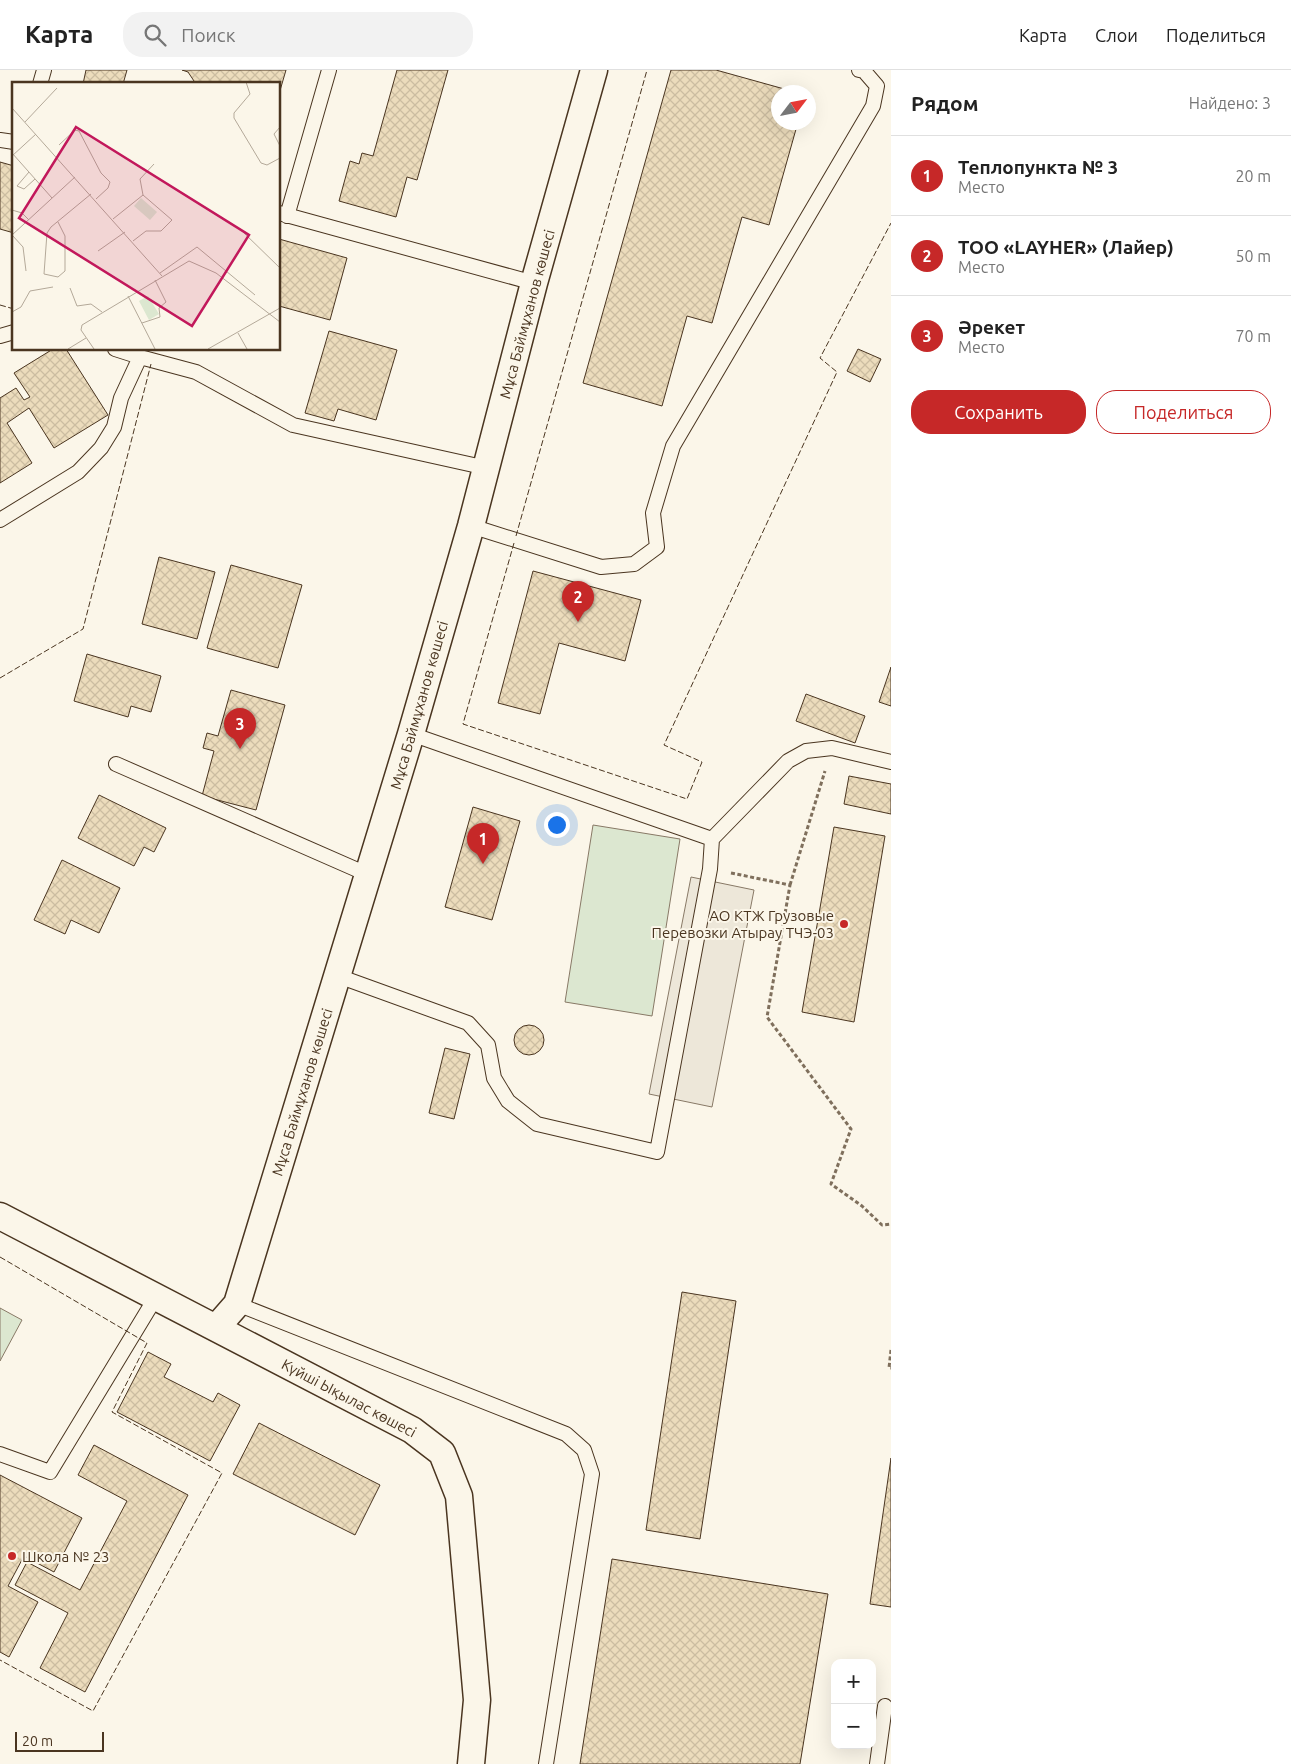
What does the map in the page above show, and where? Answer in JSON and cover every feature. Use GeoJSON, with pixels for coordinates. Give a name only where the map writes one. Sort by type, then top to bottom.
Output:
{"type":"FeatureCollection","features":[{"type":"Feature","properties":{"kind":"street","name":"Мұса Баймұханов көшесі"},"geometry":{"type":"LineString","coordinates":[[216,1328],[237,1304],[369,875],[471,526],[534,283],[594,70]]}},
{"type":"Feature","properties":{"kind":"street","name":"Күйші Ықылас көшесі"},"geometry":{"type":"LineString","coordinates":[[0,1216],[412,1430],[442,1453],[459,1496],[474,1661],[477,1700],[470,1764]]}},
{"type":"Feature","properties":{"kind":"lane"},"geometry":{"type":"LineString","coordinates":[[329,70],[283,214],[534,283]]}},
{"type":"Feature","properties":{"kind":"lane"},"geometry":{"type":"LineString","coordinates":[[471,526],[601,567],[634,564],[656,547],[654,513],[673,446],[873,106],[876,86],[864,71],[859,70]]}},
{"type":"Feature","properties":{"kind":"lane"},"geometry":{"type":"LineString","coordinates":[[118,350],[196,372],[293,425],[487,468]]}},
{"type":"Feature","properties":{"kind":"lane"},"geometry":{"type":"LineString","coordinates":[[0,520],[78,472],[101,448],[114,427],[121,398],[140,357]]}},
{"type":"Feature","properties":{"kind":"lane"},"geometry":{"type":"LineString","coordinates":[[411,734],[712,839]]}},
{"type":"Feature","properties":{"kind":"lane"},"geometry":{"type":"LineString","coordinates":[[338,976],[468,1024],[488,1045],[494,1078],[508,1101],[537,1124],[657,1152],[710,869],[712,839],[788,761],[806,751],[832,748],[891,762]]}},
{"type":"Feature","properties":{"kind":"lane"},"geometry":{"type":"LineString","coordinates":[[116,764],[369,875]]}},
{"type":"Feature","properties":{"kind":"lane"},"geometry":{"type":"LineString","coordinates":[[0,1454],[50,1472],[156,1297]]}},
{"type":"Feature","properties":{"kind":"lane"},"geometry":{"type":"LineString","coordinates":[[237,1304],[566,1434],[584,1450],[592,1474],[546,1764]]}},
{"type":"Feature","properties":{"kind":"lane"},"geometry":{"type":"LineString","coordinates":[[876,1764],[885,1706]]}},
{"type":"Feature","properties":{"kind":"path"},"geometry":{"type":"LineString","coordinates":[[832,748],[790,885],[767,1017],[851,1129],[831,1184],[862,1206],[882,1225],[891,1224]]}},
{"type":"Feature","properties":{"kind":"path"},"geometry":{"type":"LineString","coordinates":[[710,869],[790,885]]}},
{"type":"Feature","properties":{"kind":"path"},"geometry":{"type":"LineString","coordinates":[[891,1350],[889,1368],[891,1368]]}},
{"type":"Feature","properties":{"kind":"green space"},"geometry":{"type":"Polygon","coordinates":[[[593,825],[680,839],[652,1016],[565,1002],[593,825]]]}},
{"type":"Feature","properties":{"kind":"green space"},"geometry":{"type":"Polygon","coordinates":[[[0,1308],[22,1320],[0,1361],[0,1308]]]}},
{"type":"Feature","properties":{"kind":"shaded area"},"geometry":{"type":"Polygon","coordinates":[[[691,877],[754,890],[712,1107],[649,1094],[691,877]]]}},
{"type":"Feature","properties":{"kind":"building"},"geometry":{"type":"Polygon","coordinates":[[[86,70],[127,70],[124,82],[83,82],[86,70]]]}},
{"type":"Feature","properties":{"kind":"building"},"geometry":{"type":"Polygon","coordinates":[[[182,70],[286,70],[280,91],[280,82],[195,82],[188,72],[182,70]]]}},
{"type":"Feature","properties":{"kind":"building"},"geometry":{"type":"Polygon","coordinates":[[[397,70],[448,70],[417,180],[407,177],[396,217],[339,201],[350,161],[359,164],[362,153],[373,156],[397,70]]]}},
{"type":"Feature","properties":{"kind":"building"},"geometry":{"type":"Polygon","coordinates":[[[671,70],[716,70],[771,85],[771,130],[796,130],[769,225],[742,217],[712,323],[687,316],[662,406],[583,383],[671,70]]]}},
{"type":"Feature","properties":{"kind":"building"},"geometry":{"type":"Polygon","coordinates":[[[0,162],[12,165],[12,232],[0,229],[0,162]]]}},
{"type":"Feature","properties":{"kind":"building"},"geometry":{"type":"Polygon","coordinates":[[[280,239],[347,258],[330,320],[280,306],[280,239]]]}},
{"type":"Feature","properties":{"kind":"building"},"geometry":{"type":"Polygon","coordinates":[[[329,331],[397,350],[376,420],[338,409],[334,421],[305,413],[329,331]]]}},
{"type":"Feature","properties":{"kind":"building"},"geometry":{"type":"Polygon","coordinates":[[[858,349],[881,359],[870,382],[847,371],[858,349]]]}},
{"type":"Feature","properties":{"kind":"building"},"geometry":{"type":"Polygon","coordinates":[[[51,350],[67,350],[108,415],[54,448],[29,408],[7,423],[32,463],[0,483],[0,398],[16,388],[24,400],[30,397],[14,373],[51,350]]]}},
{"type":"Feature","properties":{"kind":"building"},"geometry":{"type":"Polygon","coordinates":[[[159,557],[215,572],[197,639],[142,624],[159,557]]]}},
{"type":"Feature","properties":{"kind":"building"},"geometry":{"type":"Polygon","coordinates":[[[231,565],[302,585],[278,668],[207,648],[231,565]]]}},
{"type":"Feature","properties":{"kind":"building"},"geometry":{"type":"Polygon","coordinates":[[[533,571],[641,600],[625,661],[559,643],[540,714],[498,703],[533,571]]]}},
{"type":"Feature","properties":{"kind":"building"},"geometry":{"type":"Polygon","coordinates":[[[87,654],[161,676],[151,712],[131,706],[128,717],[74,701],[87,654]]]}},
{"type":"Feature","properties":{"kind":"building"},"geometry":{"type":"Polygon","coordinates":[[[891,667],[891,706],[879,702],[891,667]]]}},
{"type":"Feature","properties":{"kind":"building"},"geometry":{"type":"Polygon","coordinates":[[[231,690],[285,705],[256,810],[202,796],[214,751],[203,748],[207,733],[218,736],[231,690]]]}},
{"type":"Feature","properties":{"kind":"building"},"geometry":{"type":"Polygon","coordinates":[[[806,694],[865,716],[855,743],[796,721],[806,694]]]}},
{"type":"Feature","properties":{"kind":"building"},"geometry":{"type":"Polygon","coordinates":[[[849,776],[891,784],[891,814],[844,804],[849,776]]]}},
{"type":"Feature","properties":{"kind":"building"},"geometry":{"type":"Polygon","coordinates":[[[99,795],[166,828],[154,852],[144,847],[134,866],[78,838],[99,795]]]}},
{"type":"Feature","properties":{"kind":"building"},"geometry":{"type":"Polygon","coordinates":[[[473,807],[520,821],[492,920],[445,907],[473,807]]]}},
{"type":"Feature","properties":{"kind":"building","name":"АО КТЖ Грузовые Перевозки Атырау ТЧЭ-03"},"geometry":{"type":"Polygon","coordinates":[[[834,827],[885,836],[854,1022],[802,1012],[834,827]]]}},
{"type":"Feature","properties":{"kind":"building"},"geometry":{"type":"Polygon","coordinates":[[[62,860],[120,888],[99,933],[71,920],[65,934],[34,920],[62,860]]]}},
{"type":"Feature","properties":{"kind":"building"},"geometry":{"type":"Polygon","coordinates":[[[529,1025],[540,1029],[544,1040],[540,1051],[529,1055],[518,1051],[514,1040],[518,1029],[529,1025]]]}},
{"type":"Feature","properties":{"kind":"building"},"geometry":{"type":"Polygon","coordinates":[[[445,1048],[470,1054],[454,1119],[429,1113],[445,1048]]]}},
{"type":"Feature","properties":{"kind":"building"},"geometry":{"type":"Polygon","coordinates":[[[682,1292],[736,1301],[700,1539],[646,1530],[682,1292]]]}},
{"type":"Feature","properties":{"kind":"building"},"geometry":{"type":"Polygon","coordinates":[[[148,1352],[171,1364],[164,1377],[213,1402],[218,1393],[240,1405],[210,1461],[117,1412],[148,1352]]]}},
{"type":"Feature","properties":{"kind":"building"},"geometry":{"type":"Polygon","coordinates":[[[259,1423],[380,1485],[355,1535],[233,1474],[259,1423]]]}},
{"type":"Feature","properties":{"kind":"building"},"geometry":{"type":"Polygon","coordinates":[[[94,1445],[188,1495],[85,1692],[40,1668],[68,1613],[15,1585],[27,1562],[80,1590],[127,1501],[78,1475],[94,1445]]]}},
{"type":"Feature","properties":{"kind":"building"},"geometry":{"type":"Polygon","coordinates":[[[891,1458],[891,1607],[870,1604],[891,1458]]]}},
{"type":"Feature","properties":{"kind":"building"},"geometry":{"type":"Polygon","coordinates":[[[0,1475],[82,1518],[54,1572],[24,1556],[8,1586],[38,1602],[9,1657],[0,1652],[0,1475]]]}},
{"type":"Feature","properties":{"kind":"building"},"geometry":{"type":"Polygon","coordinates":[[[612,1559],[828,1594],[800,1764],[580,1764],[612,1559]]]}},
{"type":"Feature","properties":{"kind":"fence"},"geometry":{"type":"LineString","coordinates":[[516,536],[647,70]]}},
{"type":"Feature","properties":{"kind":"fence"},"geometry":{"type":"LineString","coordinates":[[514,543],[463,724],[687,799],[702,762],[664,745],[837,372],[820,358],[891,223]]}},
{"type":"Feature","properties":{"kind":"fence"},"geometry":{"type":"LineString","coordinates":[[0,305],[12,308]]}},
{"type":"Feature","properties":{"kind":"fence"},"geometry":{"type":"LineString","coordinates":[[0,678],[83,629],[151,364]]}},
{"type":"Feature","properties":{"kind":"fence"},"geometry":{"type":"LineString","coordinates":[[0,1257],[147,1343],[112,1412],[222,1473],[93,1711],[0,1660]]}},
{"type":"Feature","properties":{"kind":"place","name":"ТОО «LAYHER» (Лайер)"},"geometry":{"type":"Point","coordinates":[578,622]}},
{"type":"Feature","properties":{"kind":"place","name":"Әрекет"},"geometry":{"type":"Point","coordinates":[240,749]}},
{"type":"Feature","properties":{"kind":"place","name":"Теплопункта № 3"},"geometry":{"type":"Point","coordinates":[483,864]}},
{"type":"Feature","properties":{"kind":"place","name":"АО КТЖ Грузовые Перевозки Атырау ТЧЭ-03"},"geometry":{"type":"Point","coordinates":[844,924]}},
{"type":"Feature","properties":{"kind":"place","name":"Школа № 23"},"geometry":{"type":"Point","coordinates":[12,1556]}}]}
